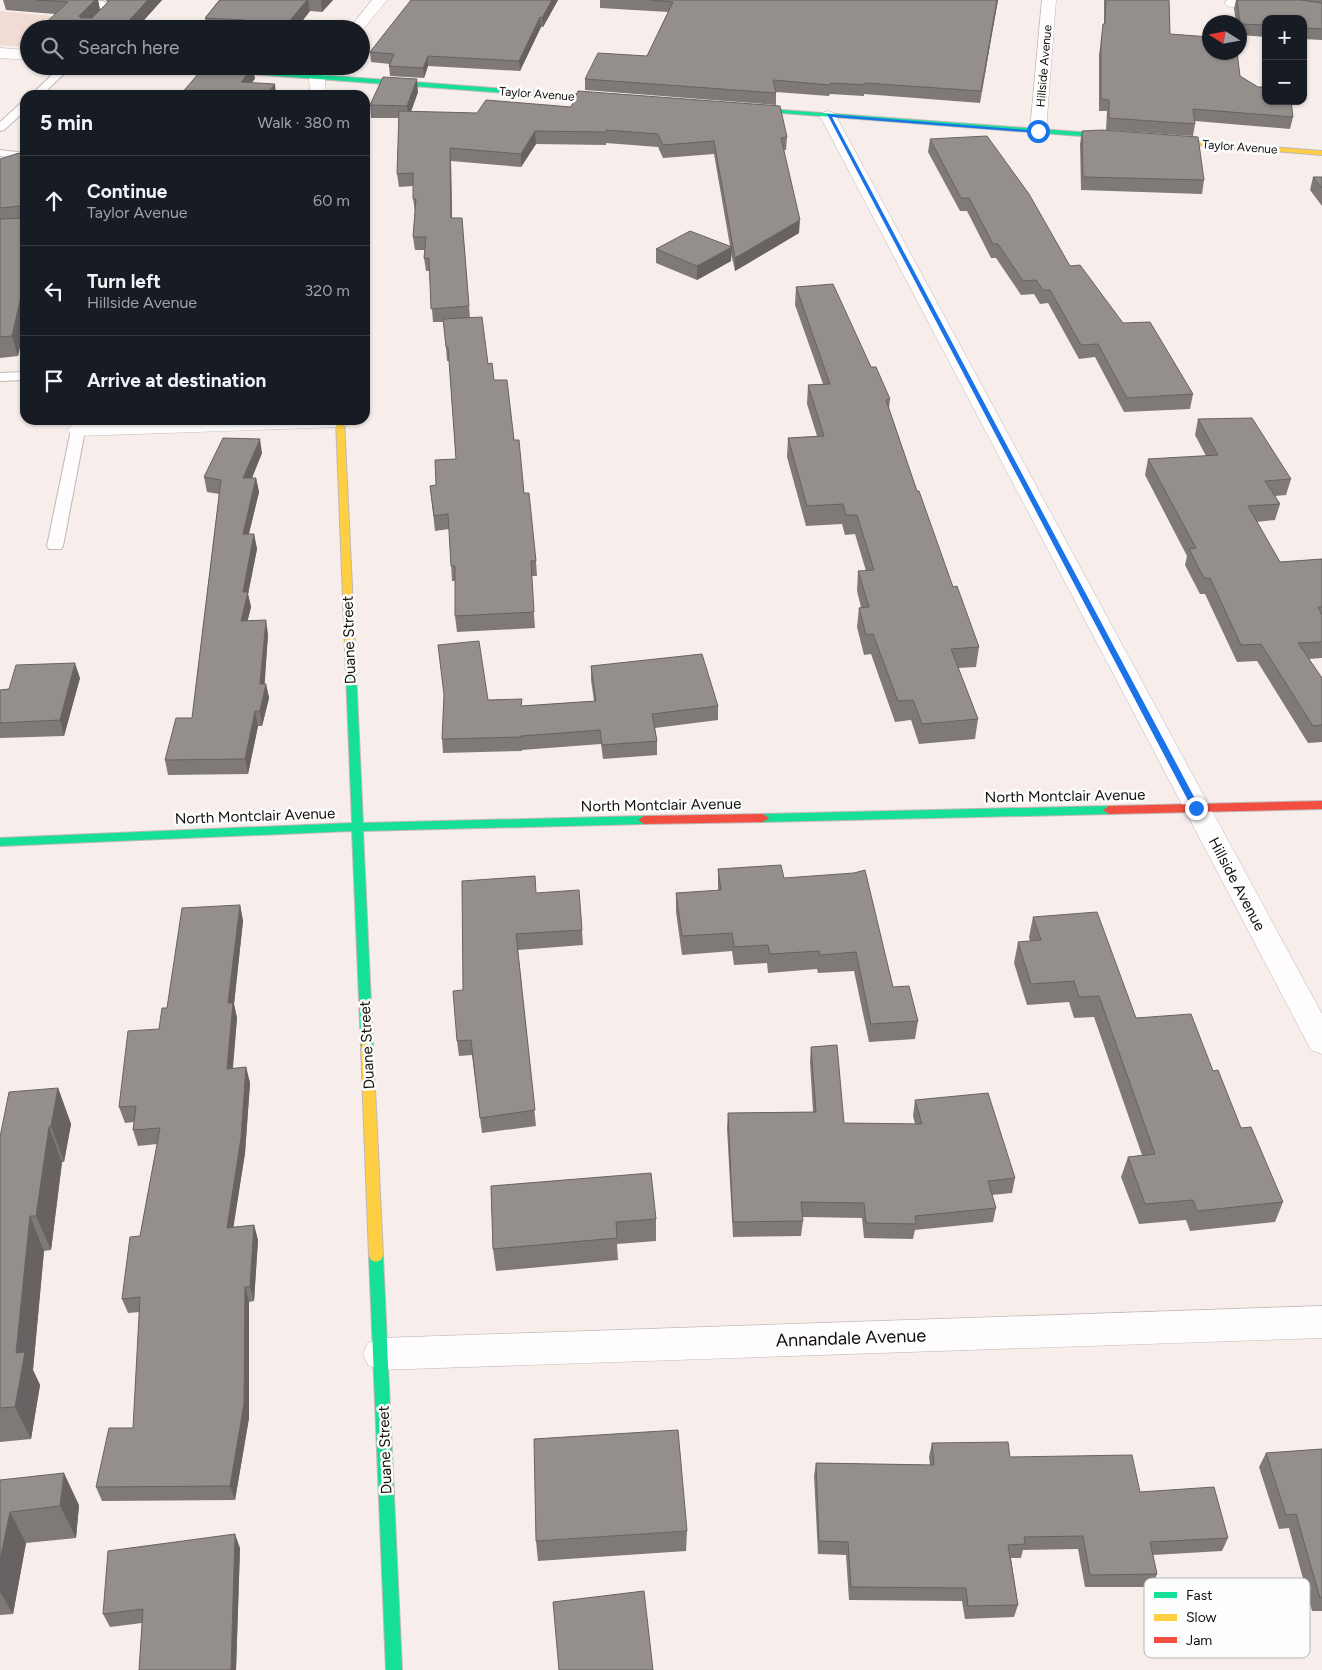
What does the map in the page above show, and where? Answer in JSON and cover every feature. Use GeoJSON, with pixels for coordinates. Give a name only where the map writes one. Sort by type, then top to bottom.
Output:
{"type":"FeatureCollection","features":[{"type":"Feature","properties":{"kind":"street"},"geometry":{"type":"LineString","coordinates":[[363,20],[380,0]]}},
{"type":"Feature","properties":{"kind":"street","name":"Hillside Avenue"},"geometry":{"type":"LineString","coordinates":[[1038,131],[1044,0]]}},
{"type":"Feature","properties":{"kind":"street"},"geometry":{"type":"LineString","coordinates":[[1232,3],[1273,2],[1322,9]]}},
{"type":"Feature","properties":{"kind":"street"},"geometry":{"type":"LineString","coordinates":[[0,53],[20,54]]}},
{"type":"Feature","properties":{"kind":"street"},"geometry":{"type":"LineString","coordinates":[[319,90],[321,75]]}},
{"type":"Feature","properties":{"kind":"street","name":"Taylor Avenue"},"geometry":{"type":"LineString","coordinates":[[354,75],[622,100]]}},
{"type":"Feature","properties":{"kind":"street"},"geometry":{"type":"LineString","coordinates":[[730,108],[1126,138]]}},
{"type":"Feature","properties":{"kind":"street","name":"Hillside Avenue"},"geometry":{"type":"LineString","coordinates":[[828,116],[1322,1042]]}},
{"type":"Feature","properties":{"kind":"street","name":"Taylor Avenue"},"geometry":{"type":"LineString","coordinates":[[1146,139],[1322,153]]}},
{"type":"Feature","properties":{"kind":"street","name":"Duane Street"},"geometry":{"type":"LineString","coordinates":[[340,425],[394,1670]]}},
{"type":"Feature","properties":{"kind":"street","name":"North Montclair Avenue"},"geometry":{"type":"LineString","coordinates":[[0,842],[357,827],[1322,805]]}},
{"type":"Feature","properties":{"kind":"street","name":"Annandale Avenue"},"geometry":{"type":"LineString","coordinates":[[381,1354],[1322,1322]]}},
{"type":"Feature","properties":{"kind":"lane"},"geometry":{"type":"LineString","coordinates":[[70,0],[104,4],[110,8],[98,20]]}},
{"type":"Feature","properties":{"kind":"lane"},"geometry":{"type":"LineString","coordinates":[[41,90],[57,75]]}},
{"type":"Feature","properties":{"kind":"lane"},"geometry":{"type":"LineString","coordinates":[[0,128],[20,110]]}},
{"type":"Feature","properties":{"kind":"lane"},"geometry":{"type":"LineString","coordinates":[[0,154],[20,156]]}},
{"type":"Feature","properties":{"kind":"lane"},"geometry":{"type":"LineString","coordinates":[[0,377],[20,374]]}},
{"type":"Feature","properties":{"kind":"lane"},"geometry":{"type":"LineString","coordinates":[[55,546],[79,425]]}},
{"type":"Feature","properties":{"kind":"shaded area"},"geometry":{"type":"Polygon","coordinates":[[[0,11],[62,17],[59,20],[20,20],[20,46],[0,45],[0,11]]]}},
{"type":"Feature","properties":{"kind":"building"},"geometry":{"type":"Polygon","coordinates":[[[37,0],[95,0],[79,16],[81,18],[92,18],[110,0],[148,0],[129,20],[49,20],[68,2],[37,0]]]}},
{"type":"Feature","properties":{"kind":"building"},"geometry":{"type":"Polygon","coordinates":[[[220,0],[307,0],[290,20],[205,18],[220,0]]]}},
{"type":"Feature","properties":{"kind":"building"},"geometry":{"type":"Polygon","coordinates":[[[411,0],[552,0],[542,18],[540,17],[519,61],[428,56],[423,68],[389,66],[394,54],[370,52],[411,0]]]}},
{"type":"Feature","properties":{"kind":"building"},"geometry":{"type":"Polygon","coordinates":[[[650,0],[997,0],[981,91],[865,83],[865,85],[831,83],[830,85],[773,80],[776,93],[585,79],[598,53],[647,56],[673,2],[650,0]]]}},
{"type":"Feature","properties":{"kind":"building"},"geometry":{"type":"Polygon","coordinates":[[[1106,0],[1169,0],[1170,34],[1202,36],[1202,60],[1238,60],[1240,76],[1258,87],[1262,87],[1262,105],[1292,105],[1293,117],[1193,109],[1195,124],[1109,118],[1109,100],[1101,99],[1101,43],[1103,24],[1105,24],[1106,0]]]}},
{"type":"Feature","properties":{"kind":"building"},"geometry":{"type":"Polygon","coordinates":[[[1237,0],[1300,0],[1322,3],[1322,29],[1307,28],[1307,15],[1262,15],[1262,25],[1247,24],[1247,15],[1239,15],[1237,0]]]}},
{"type":"Feature","properties":{"kind":"building"},"geometry":{"type":"Polygon","coordinates":[[[197,75],[247,75],[241,82],[275,84],[270,90],[184,90],[197,75]]]}},
{"type":"Feature","properties":{"kind":"building"},"geometry":{"type":"Polygon","coordinates":[[[383,77],[417,79],[407,106],[370,105],[383,77]]]}},
{"type":"Feature","properties":{"kind":"building"},"geometry":{"type":"Polygon","coordinates":[[[578,91],[780,106],[787,137],[781,138],[800,220],[735,258],[714,141],[663,145],[658,134],[606,130],[606,132],[535,131],[521,154],[450,148],[451,218],[462,218],[469,306],[431,309],[429,258],[424,258],[426,237],[413,237],[416,199],[413,199],[413,173],[397,174],[399,111],[477,113],[486,100],[571,107],[578,91]]]}},
{"type":"Feature","properties":{"kind":"building"},"geometry":{"type":"Polygon","coordinates":[[[1102,130],[1198,137],[1204,180],[1083,177],[1082,131],[1102,130]]]}},
{"type":"Feature","properties":{"kind":"building"},"geometry":{"type":"Polygon","coordinates":[[[987,136],[1029,194],[1070,266],[1080,265],[1123,323],[1150,322],[1193,394],[1127,398],[1098,344],[1081,345],[1050,290],[1043,290],[1036,280],[1023,281],[998,244],[993,244],[969,198],[961,198],[930,139],[987,136]]]}},
{"type":"Feature","properties":{"kind":"building"},"geometry":{"type":"Polygon","coordinates":[[[20,154],[20,206],[0,208],[0,159],[20,154]]]}},
{"type":"Feature","properties":{"kind":"building"},"geometry":{"type":"Polygon","coordinates":[[[1313,177],[1322,177],[1322,188],[1313,177]]]}},
{"type":"Feature","properties":{"kind":"building"},"geometry":{"type":"Polygon","coordinates":[[[20,218],[20,301],[12,336],[0,337],[0,219],[20,218]]]}},
{"type":"Feature","properties":{"kind":"building"},"geometry":{"type":"Polygon","coordinates":[[[690,231],[732,247],[697,266],[656,249],[690,231]]]}},
{"type":"Feature","properties":{"kind":"building"},"geometry":{"type":"Polygon","coordinates":[[[833,284],[871,367],[876,367],[890,399],[886,400],[917,491],[919,491],[953,587],[957,586],[979,647],[951,649],[978,719],[922,724],[913,700],[898,701],[873,634],[866,635],[859,608],[869,607],[858,571],[874,570],[857,515],[846,515],[843,504],[807,506],[788,438],[824,436],[808,385],[830,384],[796,287],[833,284]]]}},
{"type":"Feature","properties":{"kind":"building"},"geometry":{"type":"Polygon","coordinates":[[[482,317],[488,364],[492,363],[494,380],[507,380],[514,440],[519,440],[524,493],[529,493],[536,561],[531,561],[534,612],[455,616],[455,566],[451,566],[448,514],[434,516],[430,486],[436,485],[435,460],[456,459],[448,347],[446,347],[443,319],[482,317]]]}},
{"type":"Feature","properties":{"kind":"building"},"geometry":{"type":"Polygon","coordinates":[[[1252,418],[1291,479],[1265,481],[1280,504],[1248,506],[1280,562],[1322,559],[1322,607],[1318,607],[1322,615],[1322,642],[1298,643],[1322,678],[1322,725],[1313,726],[1261,644],[1241,645],[1210,578],[1204,578],[1189,549],[1196,548],[1148,459],[1218,455],[1198,419],[1252,418]]]}},
{"type":"Feature","properties":{"kind":"building"},"geometry":{"type":"Polygon","coordinates":[[[223,438],[260,439],[243,478],[256,478],[243,534],[254,534],[243,592],[248,592],[241,621],[266,620],[260,684],[266,684],[260,711],[255,711],[245,759],[165,760],[176,718],[192,718],[221,480],[204,477],[223,438]]]}},
{"type":"Feature","properties":{"kind":"building"},"geometry":{"type":"Polygon","coordinates":[[[479,641],[488,700],[522,699],[521,706],[596,701],[591,666],[702,654],[718,706],[652,714],[657,741],[602,745],[600,730],[521,737],[442,739],[444,695],[438,645],[479,641]]]}},
{"type":"Feature","properties":{"kind":"building"},"geometry":{"type":"Polygon","coordinates":[[[75,663],[60,720],[0,723],[0,690],[9,689],[16,665],[75,663]]]}},
{"type":"Feature","properties":{"kind":"building"},"geometry":{"type":"Polygon","coordinates":[[[781,865],[784,878],[854,873],[865,870],[893,987],[909,986],[918,1021],[871,1024],[856,952],[820,955],[819,951],[770,954],[768,945],[734,947],[732,933],[682,936],[676,893],[721,890],[718,869],[781,865]]]}},
{"type":"Feature","properties":{"kind":"building"},"geometry":{"type":"Polygon","coordinates":[[[535,876],[536,893],[579,890],[582,930],[516,934],[535,1110],[480,1118],[471,1040],[457,1041],[453,991],[463,990],[462,881],[535,876]]]}},
{"type":"Feature","properties":{"kind":"building"},"geometry":{"type":"Polygon","coordinates":[[[240,905],[228,1003],[233,1003],[227,1069],[246,1067],[241,1138],[227,1228],[254,1225],[250,1287],[245,1287],[244,1404],[230,1486],[96,1487],[109,1428],[133,1428],[140,1297],[122,1299],[130,1237],[140,1236],[160,1128],[133,1130],[136,1106],[119,1107],[128,1031],[159,1029],[162,1008],[167,1008],[182,908],[240,905]]]}},
{"type":"Feature","properties":{"kind":"building"},"geometry":{"type":"Polygon","coordinates":[[[1097,912],[1136,1018],[1191,1014],[1213,1071],[1218,1070],[1241,1128],[1251,1127],[1283,1202],[1197,1211],[1193,1200],[1145,1204],[1128,1157],[1155,1154],[1099,996],[1079,997],[1074,981],[1031,984],[1018,942],[1041,940],[1033,917],[1097,912]]]}},
{"type":"Feature","properties":{"kind":"building"},"geometry":{"type":"Polygon","coordinates":[[[837,1045],[844,1123],[922,1124],[915,1100],[988,1093],[1015,1178],[988,1181],[996,1208],[915,1216],[916,1224],[866,1223],[864,1203],[801,1202],[803,1221],[733,1222],[728,1113],[816,1112],[811,1047],[837,1045]]]}},
{"type":"Feature","properties":{"kind":"building"},"geometry":{"type":"Polygon","coordinates":[[[58,1088],[51,1126],[49,1127],[36,1216],[30,1216],[16,1353],[25,1352],[15,1407],[0,1408],[0,1137],[9,1092],[58,1088]]]}},
{"type":"Feature","properties":{"kind":"building"},"geometry":{"type":"Polygon","coordinates":[[[651,1173],[656,1219],[616,1222],[617,1238],[493,1249],[491,1186],[651,1173]]]}},
{"type":"Feature","properties":{"kind":"building"},"geometry":{"type":"Polygon","coordinates":[[[678,1430],[687,1531],[536,1541],[534,1439],[678,1430]]]}},
{"type":"Feature","properties":{"kind":"building"},"geometry":{"type":"Polygon","coordinates":[[[1008,1442],[1010,1457],[1132,1455],[1140,1492],[1214,1487],[1228,1538],[1150,1542],[1157,1574],[1090,1575],[1083,1536],[1024,1537],[1025,1544],[1008,1545],[1018,1605],[968,1606],[966,1588],[851,1587],[848,1542],[819,1541],[816,1463],[934,1465],[932,1443],[1008,1442]]]}},
{"type":"Feature","properties":{"kind":"building"},"geometry":{"type":"Polygon","coordinates":[[[1322,1449],[1322,1597],[1320,1598],[1296,1514],[1286,1515],[1266,1453],[1322,1449]]]}},
{"type":"Feature","properties":{"kind":"building"},"geometry":{"type":"Polygon","coordinates":[[[64,1473],[60,1506],[10,1512],[0,1560],[0,1480],[64,1473]]]}},
{"type":"Feature","properties":{"kind":"building"},"geometry":{"type":"Polygon","coordinates":[[[235,1534],[231,1670],[139,1670],[143,1609],[103,1614],[108,1551],[235,1534]]]}},
{"type":"Feature","properties":{"kind":"building"},"geometry":{"type":"Polygon","coordinates":[[[644,1591],[653,1670],[559,1670],[553,1602],[644,1591]]]}},
{"type":"Feature","properties":{"kind":"traffic: fast"},"geometry":{"type":"LineString","coordinates":[[292,75],[613,99]]}},
{"type":"Feature","properties":{"kind":"traffic: fast"},"geometry":{"type":"LineString","coordinates":[[743,109],[1119,137]]}},
{"type":"Feature","properties":{"kind":"traffic: fast"},"geometry":{"type":"LineString","coordinates":[[350,649],[367,1047]]}},
{"type":"Feature","properties":{"kind":"traffic: fast"},"geometry":{"type":"LineString","coordinates":[[763,818],[1109,810]]}},
{"type":"Feature","properties":{"kind":"traffic: fast"},"geometry":{"type":"LineString","coordinates":[[0,842],[357,827],[644,820]]}},
{"type":"Feature","properties":{"kind":"traffic: fast"},"geometry":{"type":"LineString","coordinates":[[376,1256],[394,1670]]}},
{"type":"Feature","properties":{"kind":"traffic: slow"},"geometry":{"type":"LineString","coordinates":[[1161,141],[1322,153]]}},
{"type":"Feature","properties":{"kind":"traffic: slow"},"geometry":{"type":"LineString","coordinates":[[340,425],[350,649]]}},
{"type":"Feature","properties":{"kind":"traffic: slow"},"geometry":{"type":"LineString","coordinates":[[367,1047],[376,1256]]}},
{"type":"Feature","properties":{"kind":"traffic: jam"},"geometry":{"type":"LineString","coordinates":[[1109,810],[1322,805]]}},
{"type":"Feature","properties":{"kind":"traffic: jam"},"geometry":{"type":"LineString","coordinates":[[644,820],[763,818]]}},
{"type":"Feature","properties":{"kind":"route"},"geometry":{"type":"LineString","coordinates":[[1038,131],[828,116],[1196,808]]}}]}
